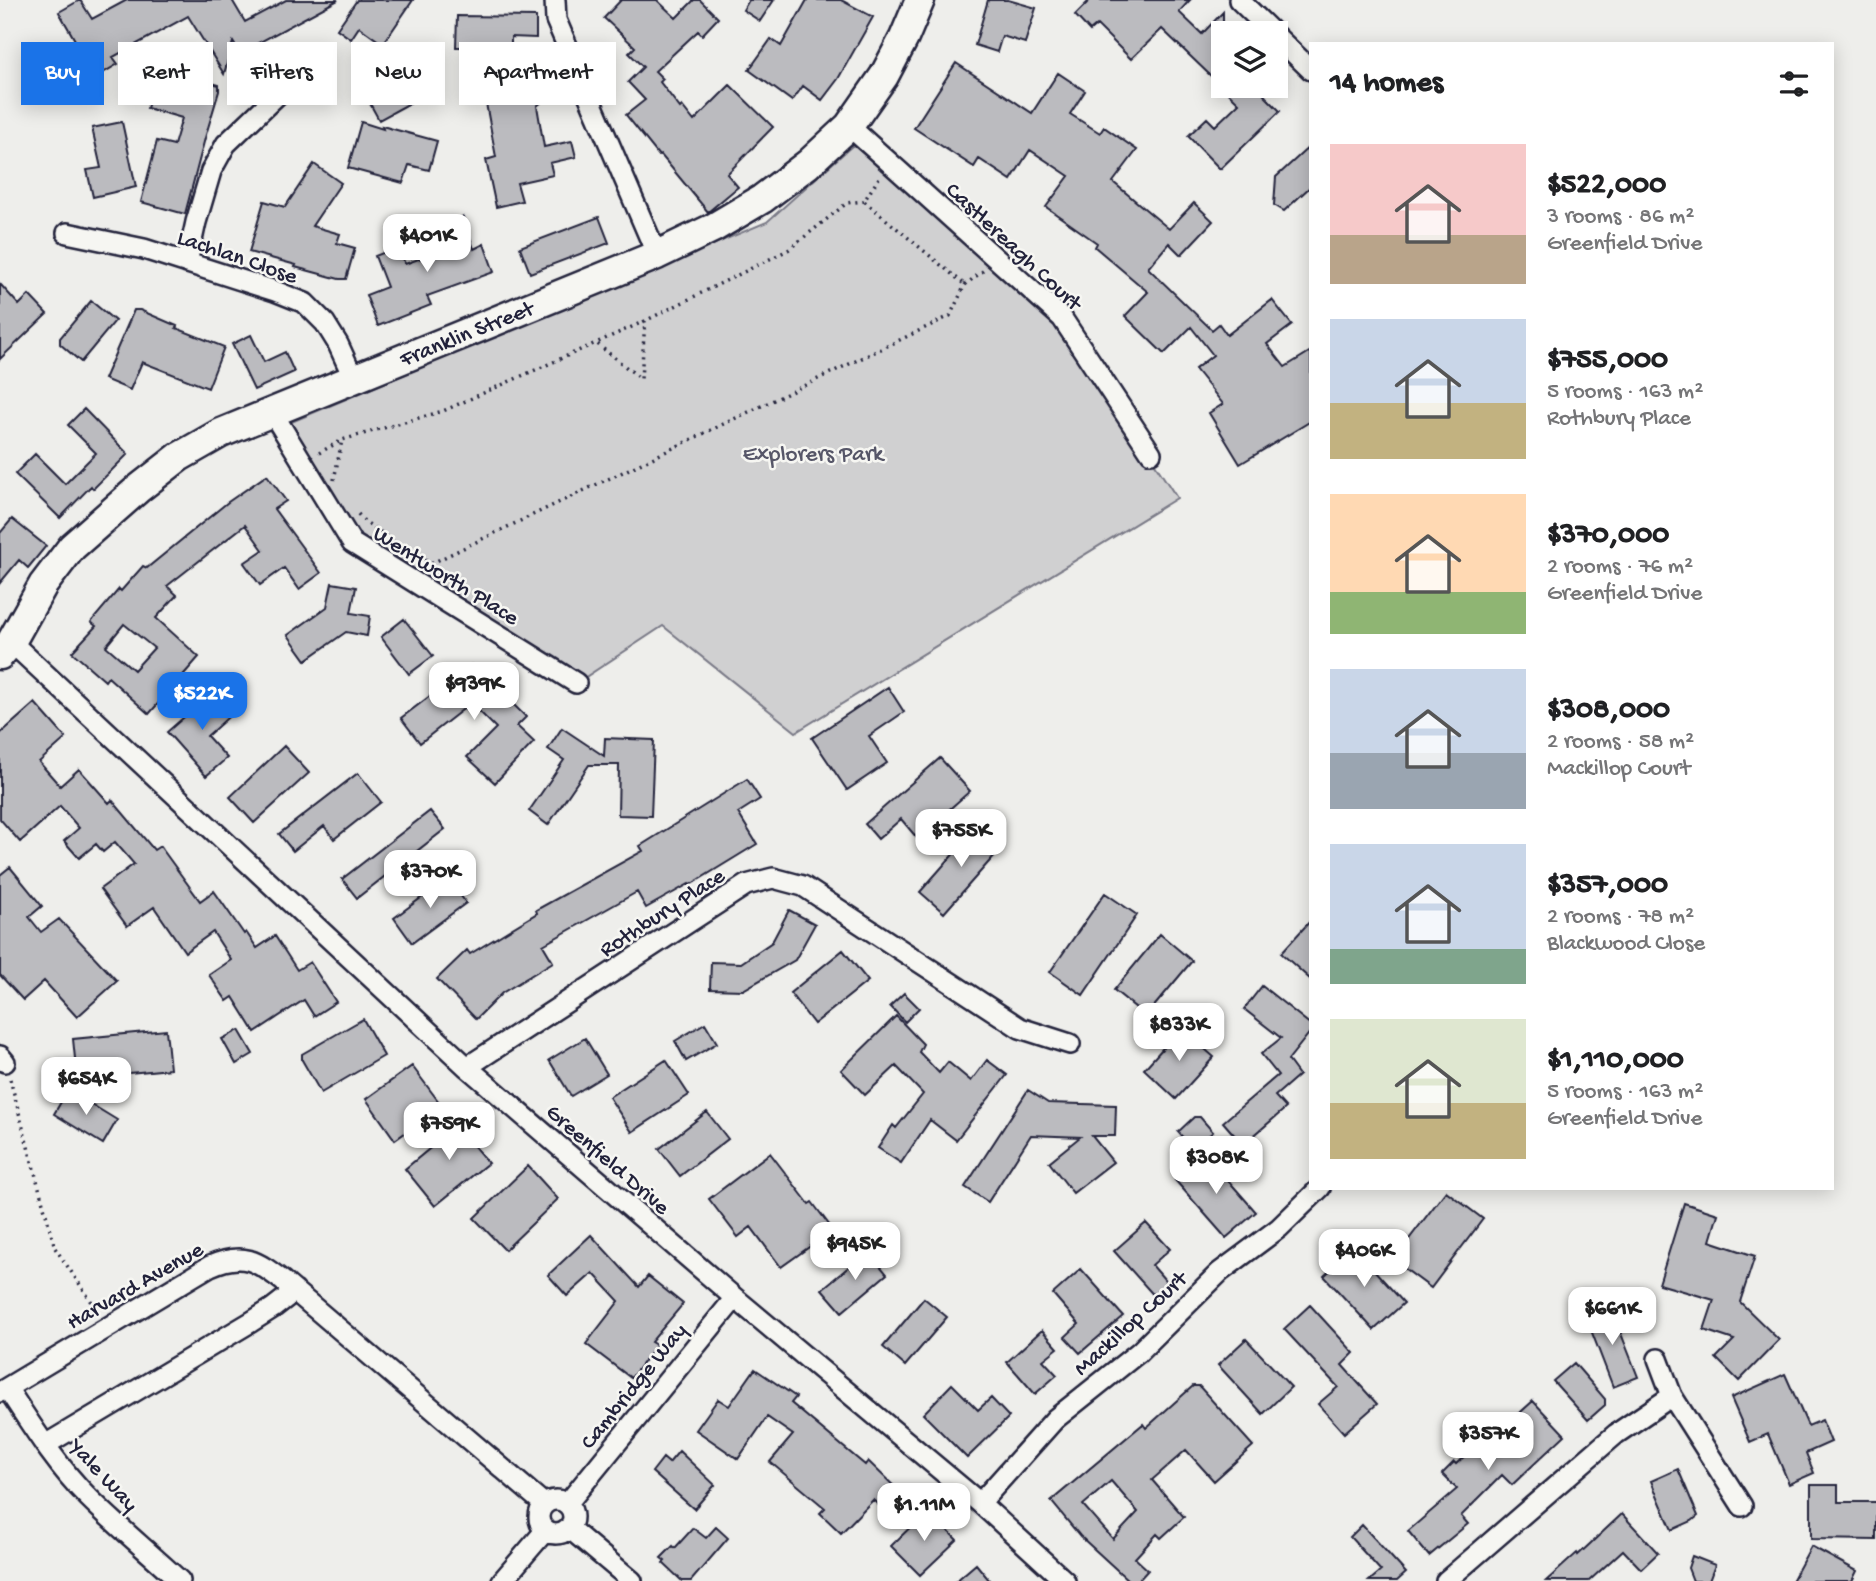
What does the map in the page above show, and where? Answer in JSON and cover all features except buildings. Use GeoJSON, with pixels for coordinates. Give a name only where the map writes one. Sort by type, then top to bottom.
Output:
{"type":"FeatureCollection","features":[{"type":"Feature","properties":{"kind":"street"},"geometry":{"type":"LineString","coordinates":[[555,0],[556,20],[657,254]]}},
{"type":"Feature","properties":{"kind":"street","name":"Franklin Street"},"geometry":{"type":"LineString","coordinates":[[6,648],[43,584],[72,547],[179,457],[221,433],[657,254],[713,228],[762,200],[808,164],[849,126],[884,76],[920,0]]}},
{"type":"Feature","properties":{"kind":"street"},"geometry":{"type":"LineString","coordinates":[[1239,0],[1260,21]]}},
{"type":"Feature","properties":{"kind":"street"},"geometry":{"type":"LineString","coordinates":[[1288,48],[1309,68]]}},
{"type":"Feature","properties":{"kind":"street"},"geometry":{"type":"LineString","coordinates":[[187,263],[211,171],[226,144],[267,105]]}},
{"type":"Feature","properties":{"kind":"street","name":"Castlereagh Court"},"geometry":{"type":"LineString","coordinates":[[849,126],[1062,318],[1152,453]]}},
{"type":"Feature","properties":{"kind":"street","name":"Lachlan Close"},"geometry":{"type":"LineString","coordinates":[[67,233],[144,249],[304,303],[325,323],[354,379]]}},
{"type":"Feature","properties":{"kind":"street","name":"Wentworth Place"},"geometry":{"type":"LineString","coordinates":[[272,412],[352,543],[576,684]]}},
{"type":"Feature","properties":{"kind":"street","name":"Greenfield Drive"},"geometry":{"type":"LineString","coordinates":[[6,648],[467,1067],[735,1298],[980,1503],[1065,1581]]}},
{"type":"Feature","properties":{"kind":"street","name":"Rothbury Place"},"geometry":{"type":"LineString","coordinates":[[467,1067],[746,885],[773,878],[803,886],[1020,1028],[1070,1044]]}},
{"type":"Feature","properties":{"kind":"street","name":"Mackillop Court"},"geometry":{"type":"LineString","coordinates":[[980,1503],[1055,1419],[1139,1352],[1220,1272],[1279,1228],[1319,1190]]}},
{"type":"Feature","properties":{"kind":"street","name":"Harvard Avenue"},"geometry":{"type":"LineString","coordinates":[[4,1390],[210,1266],[232,1258],[254,1262],[295,1291],[544,1504]]}},
{"type":"Feature","properties":{"kind":"street"},"geometry":{"type":"LineString","coordinates":[[46,1445],[251,1322],[295,1291]]}},
{"type":"Feature","properties":{"kind":"street","name":"Cambridge Way"},"geometry":{"type":"LineString","coordinates":[[567,1504],[735,1298]]}},
{"type":"Feature","properties":{"kind":"street"},"geometry":{"type":"LineString","coordinates":[[1658,1359],[1672,1395],[1742,1506]]}},
{"type":"Feature","properties":{"kind":"street","name":"Yale Way"},"geometry":{"type":"LineString","coordinates":[[4,1390],[87,1496],[180,1581]]}},
{"type":"Feature","properties":{"kind":"street"},"geometry":{"type":"LineString","coordinates":[[1446,1581],[1616,1434],[1672,1395]]}},
{"type":"Feature","properties":{"kind":"street"},"geometry":{"type":"LineString","coordinates":[[555,1500],[567,1504],[573,1513],[572,1523],[565,1532],[555,1535],[541,1527],[538,1515],[544,1504],[555,1500]]}},
{"type":"Feature","properties":{"kind":"street"},"geometry":{"type":"LineString","coordinates":[[569,1528],[632,1581]]}},
{"type":"Feature","properties":{"kind":"street"},"geometry":{"type":"LineString","coordinates":[[502,1581],[545,1531]]}},
{"type":"Feature","properties":{"kind":"path"},"geometry":{"type":"LineString","coordinates":[[864,201],[890,162]]}},
{"type":"Feature","properties":{"kind":"path"},"geometry":{"type":"LineString","coordinates":[[302,461],[342,440],[443,411],[645,321],[788,250],[847,203],[864,201],[965,285]]}},
{"type":"Feature","properties":{"kind":"path"},"geometry":{"type":"LineString","coordinates":[[356,511],[363,521],[417,557],[432,563],[950,316],[965,285],[984,270]]}},
{"type":"Feature","properties":{"kind":"path"},"geometry":{"type":"LineString","coordinates":[[596,343],[641,379],[645,321]]}},
{"type":"Feature","properties":{"kind":"path"},"geometry":{"type":"LineString","coordinates":[[334,481],[342,440]]}},
{"type":"Feature","properties":{"kind":"path"},"geometry":{"type":"LineString","coordinates":[[401,574],[417,557]]}},
{"type":"Feature","properties":{"kind":"path"},"geometry":{"type":"LineString","coordinates":[[2,1059],[55,1248],[109,1327]]}},
{"type":"Feature","properties":{"kind":"green space","name":"Explorers Park"},"geometry":{"type":"Polygon","coordinates":[[[853,145],[1061,319],[1177,498],[796,732],[663,626],[578,682],[352,543],[270,431],[767,222],[853,145]]]}}]}
